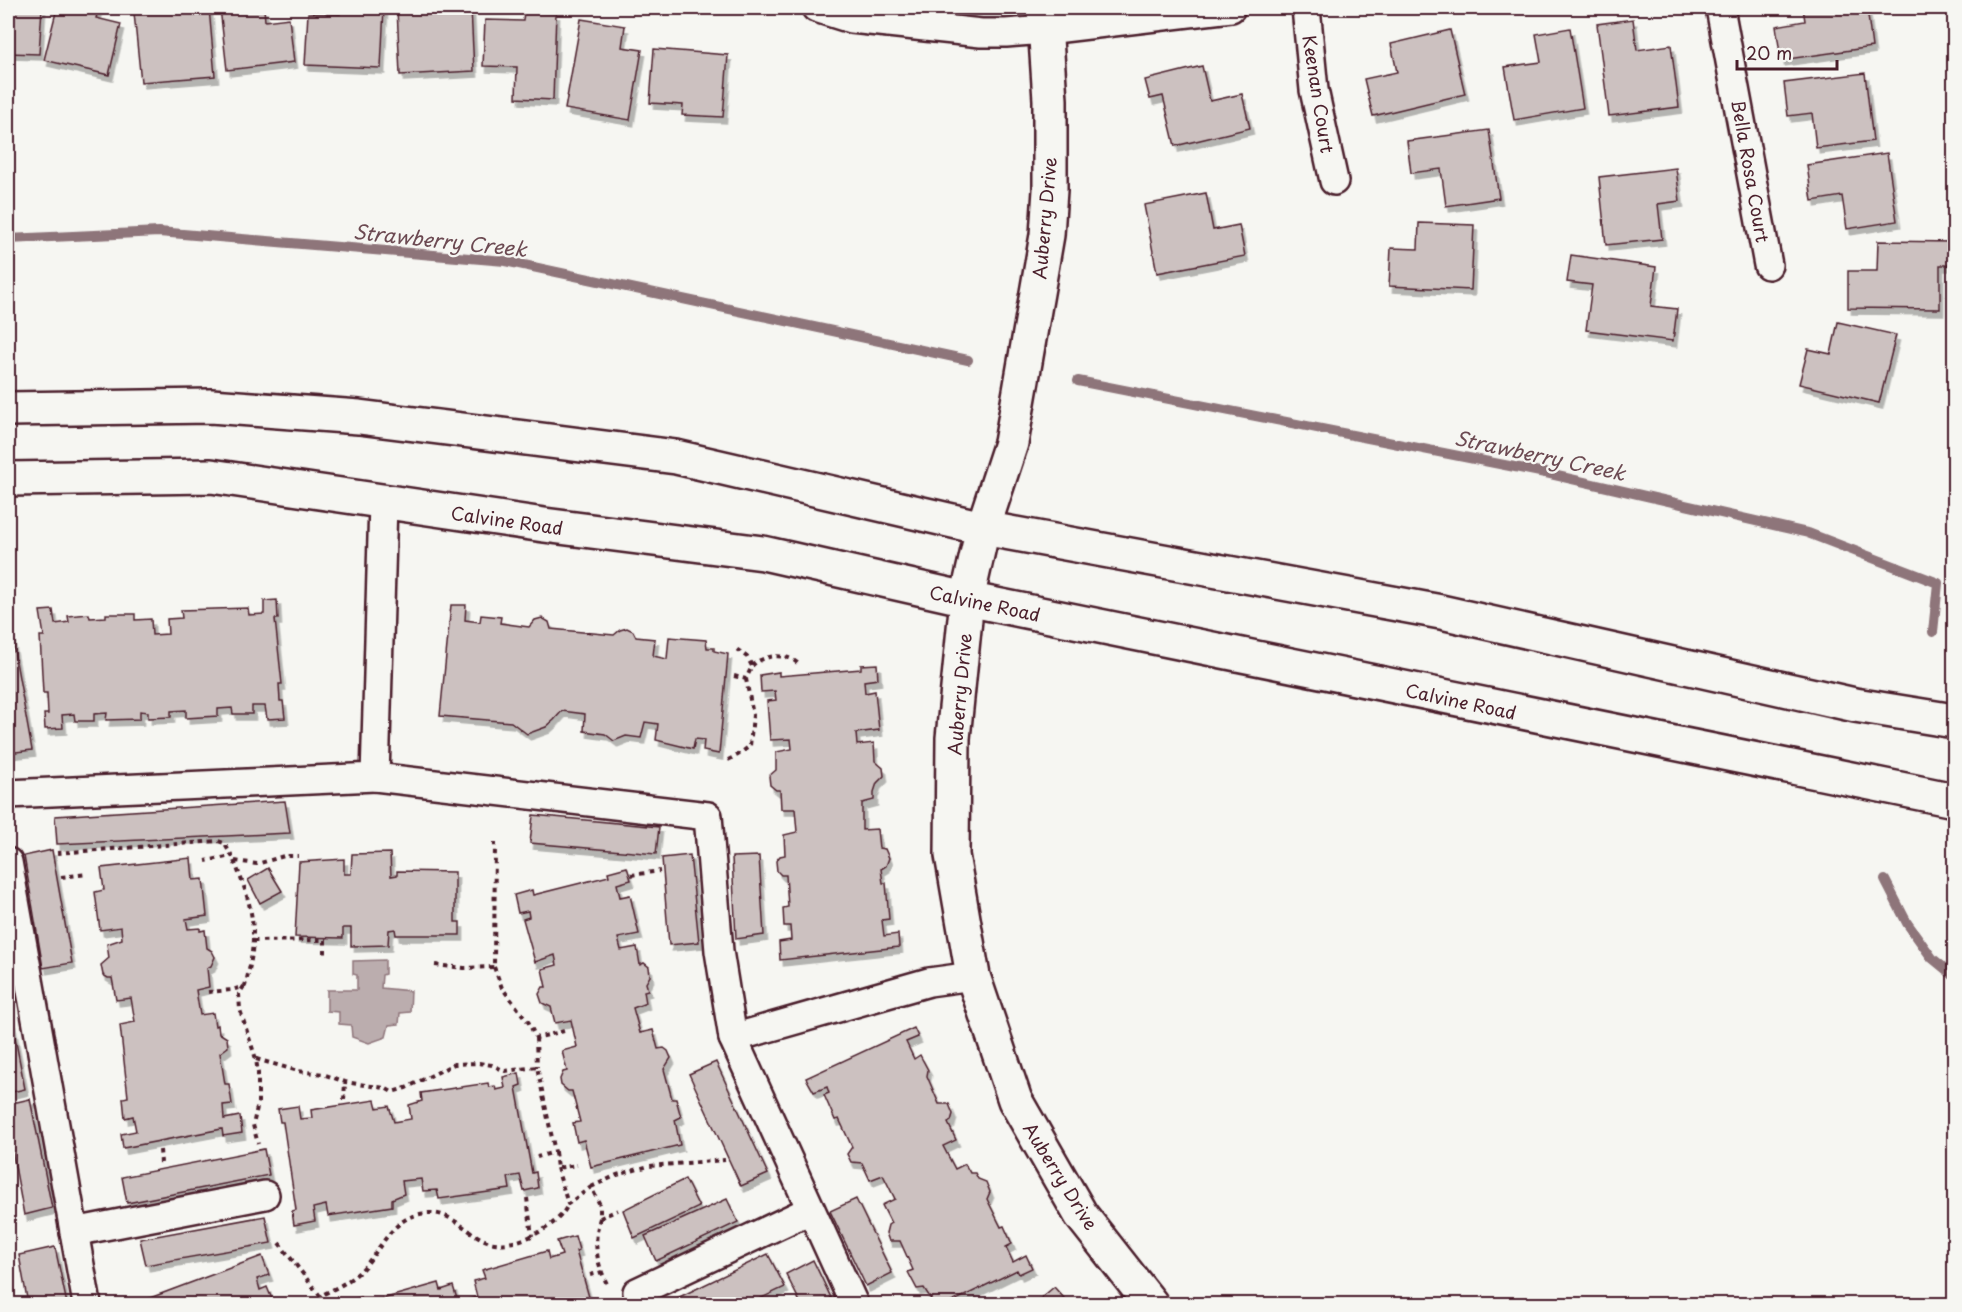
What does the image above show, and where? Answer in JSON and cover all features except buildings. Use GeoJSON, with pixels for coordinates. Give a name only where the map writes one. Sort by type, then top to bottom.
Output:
{"type":"FeatureCollection","features":[{"type":"Feature","properties":{"kind":"main road","name":"Auberry Drive"},"geometry":{"type":"LineString","coordinates":[[1045,19],[1050,100],[1050,190],[1047,235],[1011,443],[983,528],[967,600],[953,738],[952,855],[973,976],[1015,1100],[1081,1215],[1151,1305]]}},
{"type":"Feature","properties":{"kind":"main road"},"geometry":{"type":"LineString","coordinates":[[8,409],[211,406],[371,419],[676,457],[983,528],[1441,612],[1855,705],[1954,721]]}},
{"type":"Feature","properties":{"kind":"main road","name":"Calvine Road"},"geometry":{"type":"LineString","coordinates":[[8,479],[211,476],[383,503],[763,553],[967,600],[1954,800]]}},
{"type":"Feature","properties":{"kind":"street"},"geometry":{"type":"LineString","coordinates":[[816,8],[850,19],[952,30],[1006,33],[1045,19],[1231,8]]}},
{"type":"Feature","properties":{"kind":"street","name":"Keenan Court"},"geometry":{"type":"LineString","coordinates":[[1306,8],[1314,90],[1334,181]]}},
{"type":"Feature","properties":{"kind":"street","name":"Bella Rosa Court"},"geometry":{"type":"LineString","coordinates":[[1720,8],[1768,265]]}},
{"type":"Feature","properties":{"kind":"street"},"geometry":{"type":"LineString","coordinates":[[375,777],[383,503]]}},
{"type":"Feature","properties":{"kind":"street"},"geometry":{"type":"LineString","coordinates":[[8,794],[375,777],[708,816],[718,951],[733,1038],[854,1305]]}},
{"type":"Feature","properties":{"kind":"street"},"geometry":{"type":"LineString","coordinates":[[8,862],[87,1305]]}},
{"type":"Feature","properties":{"kind":"street"},"geometry":{"type":"LineString","coordinates":[[733,1038],[929,982],[973,976]]}},
{"type":"Feature","properties":{"kind":"street"},"geometry":{"type":"LineString","coordinates":[[74,1232],[265,1195]]}},
{"type":"Feature","properties":{"kind":"street"},"geometry":{"type":"LineString","coordinates":[[624,1292],[810,1210]]}},
{"type":"Feature","properties":{"kind":"path"},"geometry":{"type":"LineString","coordinates":[[735,648],[747,657],[752,666]]}},
{"type":"Feature","properties":{"kind":"path"},"geometry":{"type":"LineString","coordinates":[[728,760],[750,746],[753,715],[746,679],[752,666],[756,661],[784,656],[795,660],[800,666]]}},
{"type":"Feature","properties":{"kind":"path"},"geometry":{"type":"LineString","coordinates":[[734,676],[746,679]]}},
{"type":"Feature","properties":{"kind":"path"},"geometry":{"type":"LineString","coordinates":[[495,842],[494,967],[502,988],[525,1016],[536,1038],[537,1066],[557,1168],[568,1204]]}},
{"type":"Feature","properties":{"kind":"path"},"geometry":{"type":"LineString","coordinates":[[57,853],[224,843],[233,859],[254,922],[253,957],[245,986],[239,994],[240,1010],[256,1059],[259,1088],[254,1125],[258,1144]]}},
{"type":"Feature","properties":{"kind":"path"},"geometry":{"type":"LineString","coordinates":[[206,861],[233,859],[257,864],[284,856],[298,856]]}},
{"type":"Feature","properties":{"kind":"path"},"geometry":{"type":"LineString","coordinates":[[631,875],[660,871]]}},
{"type":"Feature","properties":{"kind":"path"},"geometry":{"type":"LineString","coordinates":[[61,877],[87,873]]}},
{"type":"Feature","properties":{"kind":"path"},"geometry":{"type":"LineString","coordinates":[[253,941],[325,940],[325,954]]}},
{"type":"Feature","properties":{"kind":"path"},"geometry":{"type":"LineString","coordinates":[[435,965],[464,968],[494,967]]}},
{"type":"Feature","properties":{"kind":"path"},"geometry":{"type":"LineString","coordinates":[[208,992],[232,990],[245,986]]}},
{"type":"Feature","properties":{"kind":"path"},"geometry":{"type":"LineString","coordinates":[[536,1038],[564,1030]]}},
{"type":"Feature","properties":{"kind":"path"},"geometry":{"type":"LineString","coordinates":[[256,1059],[298,1071],[323,1074],[345,1082],[385,1088],[392,1092],[406,1088],[454,1064],[479,1063],[492,1065],[504,1071],[537,1066]]}},
{"type":"Feature","properties":{"kind":"path"},"geometry":{"type":"LineString","coordinates":[[344,1100],[345,1082]]}},
{"type":"Feature","properties":{"kind":"path"},"geometry":{"type":"LineString","coordinates":[[160,1150],[161,1163]]}},
{"type":"Feature","properties":{"kind":"path"},"geometry":{"type":"LineString","coordinates":[[537,1157],[555,1152]]}},
{"type":"Feature","properties":{"kind":"path"},"geometry":{"type":"LineString","coordinates":[[320,1296],[357,1275],[390,1231],[407,1218],[432,1213],[446,1215],[488,1242],[513,1242],[532,1236],[550,1226],[564,1214],[568,1204],[591,1187],[617,1175],[649,1166],[725,1160]]}},
{"type":"Feature","properties":{"kind":"path"},"geometry":{"type":"LineString","coordinates":[[557,1168],[577,1165]]}},
{"type":"Feature","properties":{"kind":"path"},"geometry":{"type":"LineString","coordinates":[[591,1187],[600,1205],[595,1250],[602,1272],[624,1292]]}},
{"type":"Feature","properties":{"kind":"path"},"geometry":{"type":"LineString","coordinates":[[527,1198],[532,1236]]}},
{"type":"Feature","properties":{"kind":"path"},"geometry":{"type":"LineString","coordinates":[[600,1218],[618,1210]]}},
{"type":"Feature","properties":{"kind":"path"},"geometry":{"type":"LineString","coordinates":[[279,1243],[320,1296],[324,1305]]}},
{"type":"Feature","properties":{"kind":"path"},"geometry":{"type":"LineString","coordinates":[[590,1275],[602,1272]]}},
{"type":"Feature","properties":{"kind":"shaded area"},"geometry":{"type":"Polygon","coordinates":[[[385,960],[385,974],[382,975],[381,988],[411,991],[410,1012],[400,1013],[399,1024],[389,1025],[386,1037],[369,1043],[352,1037],[351,1025],[339,1024],[339,1012],[327,1011],[327,990],[357,990],[357,975],[353,974],[353,961],[385,960]]]}},
{"type":"Feature","properties":{"kind":"waterway","name":"Strawberry Creek"},"geometry":{"type":"LineString","coordinates":[[8,239],[159,232],[505,261],[968,360]]}},
{"type":"Feature","properties":{"kind":"waterway","name":"Strawberry Creek"},"geometry":{"type":"LineString","coordinates":[[1078,381],[1545,473],[1808,533],[1938,583],[1933,632]]}},
{"type":"Feature","properties":{"kind":"waterway","name":"Strawberry Creek"},"geometry":{"type":"LineString","coordinates":[[1885,880],[1907,923],[1932,958],[1954,976]]}}]}
